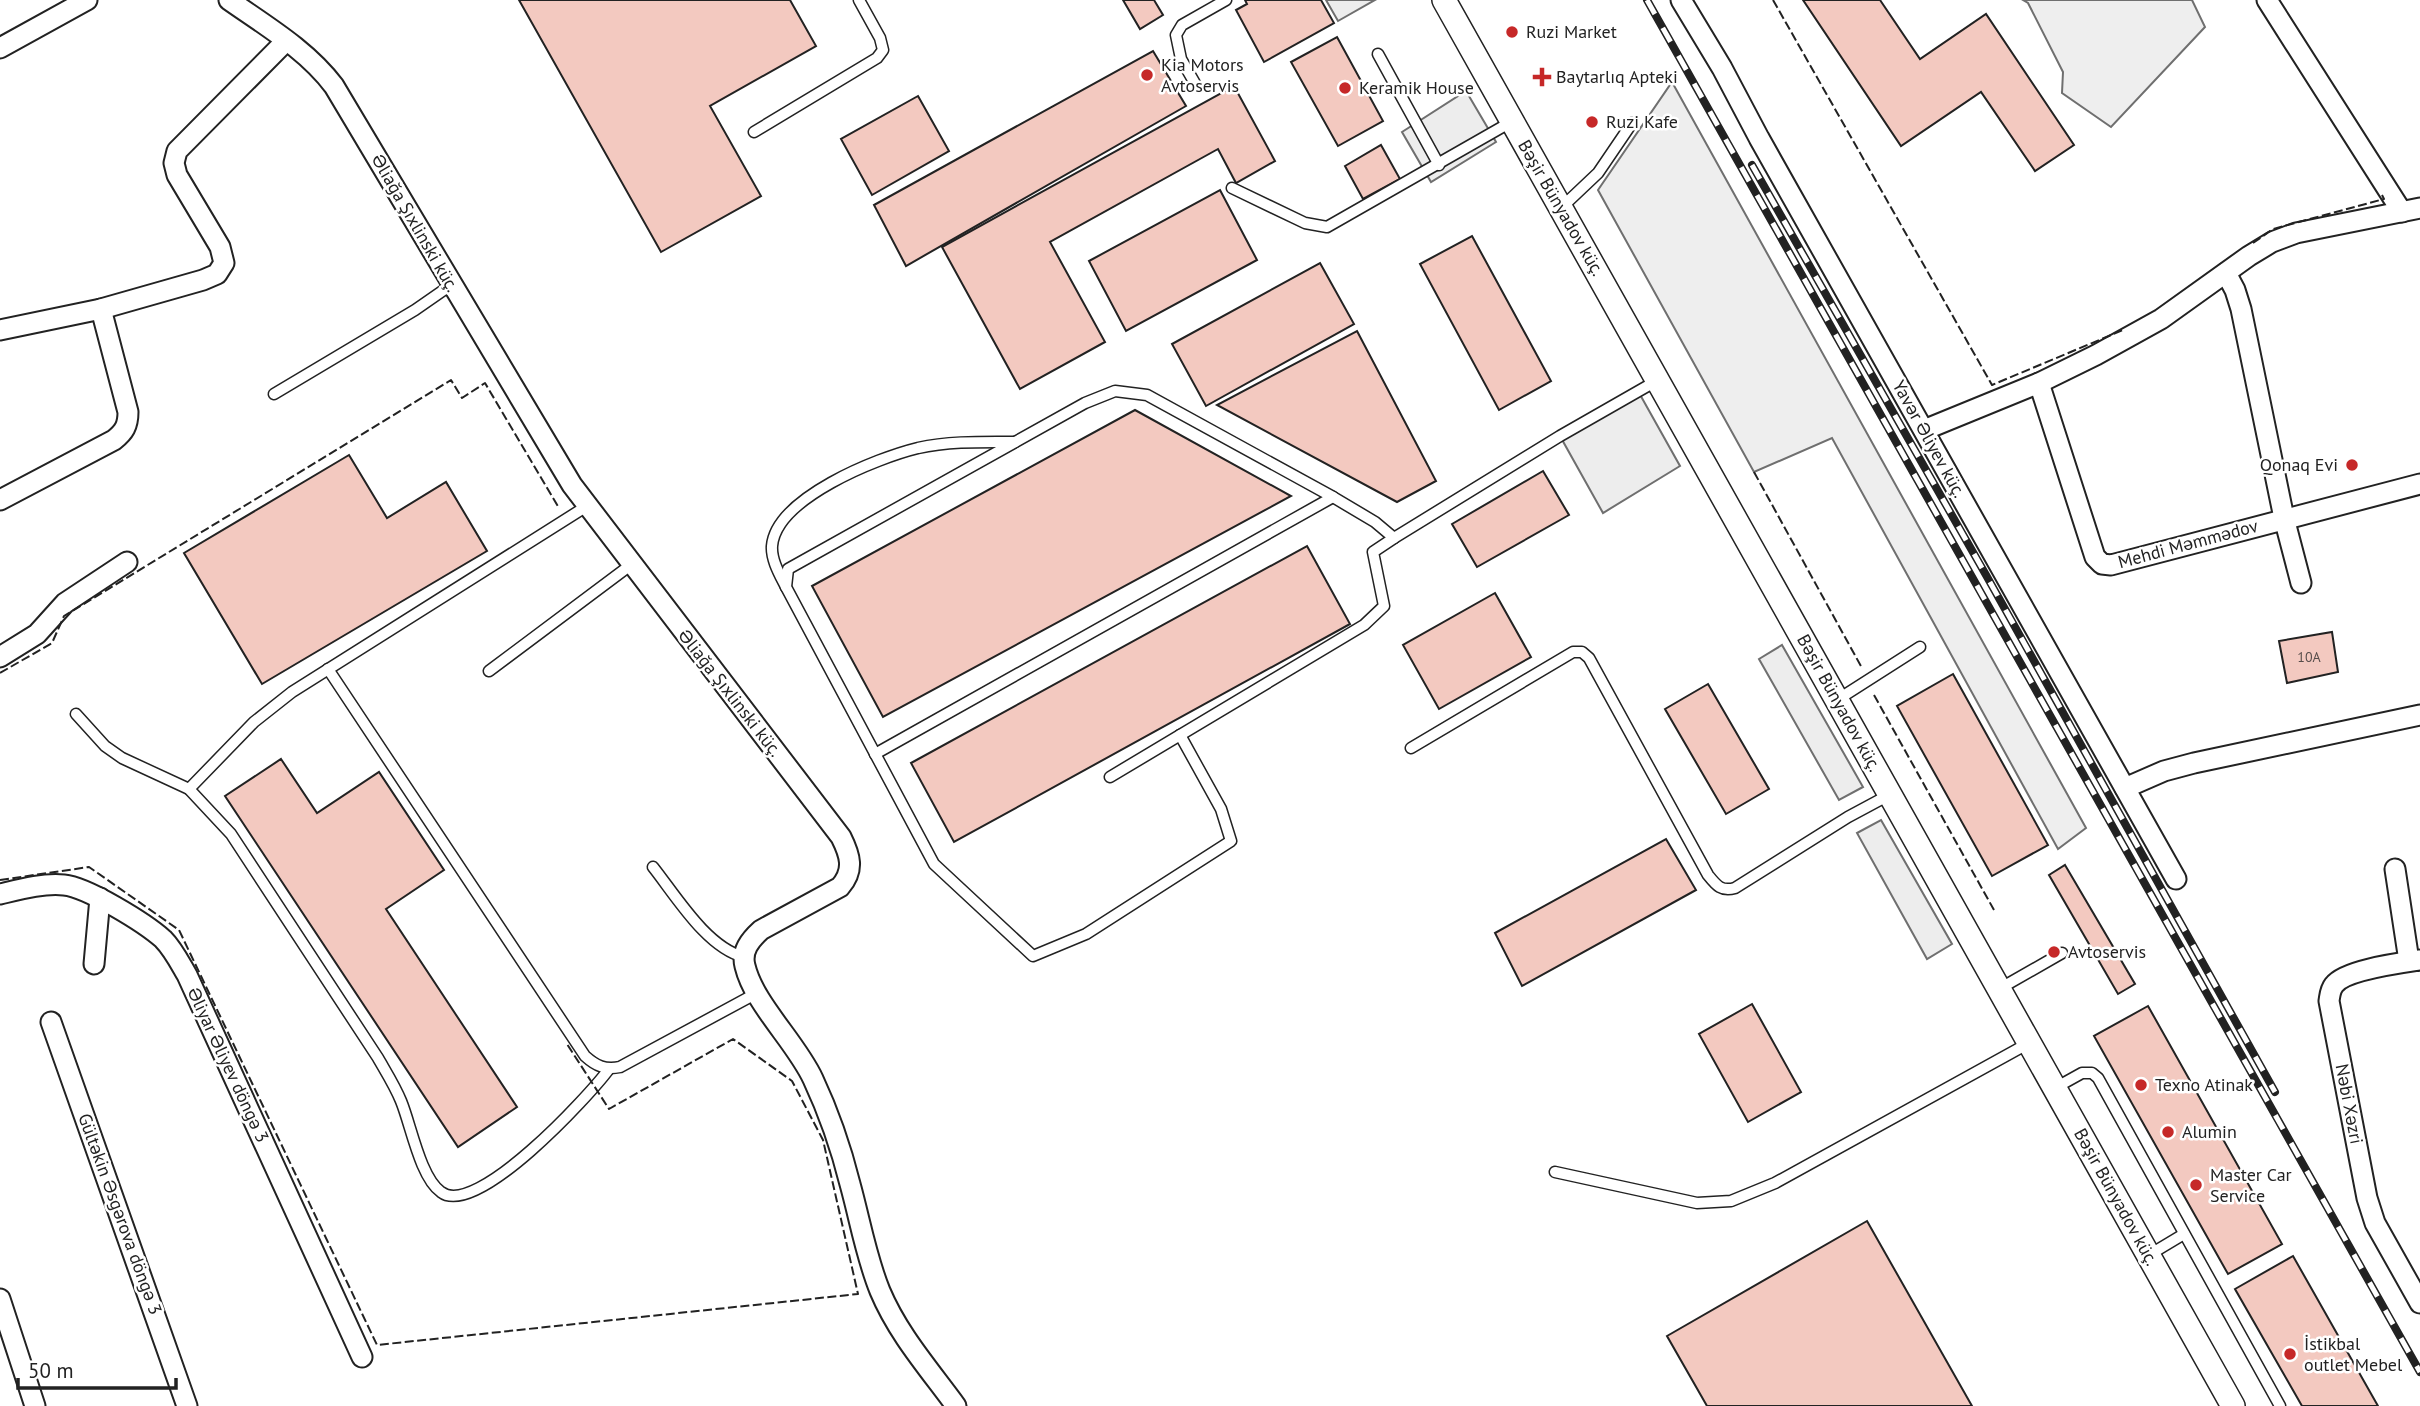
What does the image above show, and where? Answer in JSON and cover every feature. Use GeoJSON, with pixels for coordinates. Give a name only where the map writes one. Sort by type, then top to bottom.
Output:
{"type":"FeatureCollection","features":[{"type":"Feature","properties":{"kind":"street"},"geometry":{"type":"LineString","coordinates":[[0,48],[87,0]]}},
{"type":"Feature","properties":{"kind":"street","name":"Əliağa Şıxlinski küç."},"geometry":{"type":"LineString","coordinates":[[229,0],[314,63],[334,86],[451,285],[587,506],[841,837],[851,863],[847,879],[840,887],[761,930],[751,939],[744,957]]}},
{"type":"Feature","properties":{"kind":"street","name":"Bəşir Bünyadov küç."},"geometry":{"type":"LineString","coordinates":[[1444,0],[2233,1406]]}},
{"type":"Feature","properties":{"kind":"street"},"geometry":{"type":"LineString","coordinates":[[1924,430],[2039,383],[2161,319],[2272,243],[2296,233],[2411,210],[2267,0]]}},
{"type":"Feature","properties":{"kind":"street","name":"Yavər Əliyev küç."},"geometry":{"type":"LineString","coordinates":[[1684,1],[2176,879]]}},
{"type":"Feature","properties":{"kind":"street"},"geometry":{"type":"LineString","coordinates":[[0,330],[101,309],[217,274],[224,263],[220,247],[177,175],[174,163],[177,151],[286,41]]}},
{"type":"Feature","properties":{"kind":"street"},"geometry":{"type":"LineString","coordinates":[[2225,273],[2235,290],[2241,309],[2284,518],[2301,583]]}},
{"type":"Feature","properties":{"kind":"street"},"geometry":{"type":"LineString","coordinates":[[0,500],[114,440],[123,433],[128,424],[128,412],[101,309]]}},
{"type":"Feature","properties":{"kind":"street","name":"Mehdi Məmmədov"},"geometry":{"type":"LineString","coordinates":[[2039,383],[2095,557],[2102,564],[2111,565],[2420,484]]}},
{"type":"Feature","properties":{"kind":"street"},"geometry":{"type":"LineString","coordinates":[[0,657],[37,634],[65,603],[127,562]]}},
{"type":"Feature","properties":{"kind":"street"},"geometry":{"type":"LineString","coordinates":[[2125,788],[2164,771],[2194,763],[2420,715]]}},
{"type":"Feature","properties":{"kind":"street"},"geometry":{"type":"LineString","coordinates":[[2395,870],[2415,961]]}},
{"type":"Feature","properties":{"kind":"street","name":"Əliyar Əliyev döngə 3"},"geometry":{"type":"LineString","coordinates":[[0,894],[36,886],[64,884],[88,890],[162,939],[174,953],[187,975],[362,1357]]}},
{"type":"Feature","properties":{"kind":"street"},"geometry":{"type":"LineString","coordinates":[[94,964],[100,898]]}},
{"type":"Feature","properties":{"kind":"street"},"geometry":{"type":"LineString","coordinates":[[744,957],[749,979],[812,1076],[825,1105],[836,1133],[881,1292],[900,1329],[956,1406]]}},
{"type":"Feature","properties":{"kind":"street","name":"Nəbi Xəzri"},"geometry":{"type":"LineString","coordinates":[[2415,961],[2340,979],[2331,987],[2329,1001],[2367,1198],[2375,1223],[2420,1303]]}},
{"type":"Feature","properties":{"kind":"street","name":"Gültəkin Əsgərova döngə 3"},"geometry":{"type":"LineString","coordinates":[[51,1022],[187,1406]]}},
{"type":"Feature","properties":{"kind":"street"},"geometry":{"type":"LineString","coordinates":[[0,1299],[35,1406]]}},
{"type":"Feature","properties":{"kind":"lane"},"geometry":{"type":"LineString","coordinates":[[754,132],[877,58],[883,50],[880,38],[859,0]]}},
{"type":"Feature","properties":{"kind":"lane"},"geometry":{"type":"LineString","coordinates":[[1197,86],[1181,59],[1176,35],[1182,25],[1226,0]]}},
{"type":"Feature","properties":{"kind":"lane"},"geometry":{"type":"LineString","coordinates":[[1378,54],[1439,165]]}},
{"type":"Feature","properties":{"kind":"lane"},"geometry":{"type":"LineString","coordinates":[[1232,188],[1305,223],[1327,227],[1439,165],[1511,121]]}},
{"type":"Feature","properties":{"kind":"lane"},"geometry":{"type":"LineString","coordinates":[[1561,208],[1598,173],[1632,123]]}},
{"type":"Feature","properties":{"kind":"lane"},"geometry":{"type":"LineString","coordinates":[[274,394],[415,310],[451,285]]}},
{"type":"Feature","properties":{"kind":"lane"},"geometry":{"type":"LineString","coordinates":[[1110,777],[1364,625],[1384,606],[1374,552],[1560,436],[1658,379]]}},
{"type":"Feature","properties":{"kind":"lane"},"geometry":{"type":"LineString","coordinates":[[786,587],[788,569],[1085,403],[1115,391],[1147,395],[1333,496],[1375,522],[1394,538]]}},
{"type":"Feature","properties":{"kind":"lane"},"geometry":{"type":"LineString","coordinates":[[1015,442],[954,442],[917,448],[866,467],[819,491],[791,511],[774,535],[771,549],[786,587],[934,864],[1033,956],[1086,934],[1231,841],[1221,809],[1180,735]]}},
{"type":"Feature","properties":{"kind":"lane"},"geometry":{"type":"LineString","coordinates":[[875,754],[1333,496]]}},
{"type":"Feature","properties":{"kind":"lane"},"geometry":{"type":"LineString","coordinates":[[189,789],[254,722],[292,692],[587,506]]}},
{"type":"Feature","properties":{"kind":"lane"},"geometry":{"type":"LineString","coordinates":[[489,671],[632,564]]}},
{"type":"Feature","properties":{"kind":"lane"},"geometry":{"type":"LineString","coordinates":[[1837,700],[1920,647]]}},
{"type":"Feature","properties":{"kind":"lane"},"geometry":{"type":"LineString","coordinates":[[1411,748],[1573,652],[1582,652],[1589,658],[1708,875],[1718,887],[1727,890],[1735,888],[1848,817],[1890,794]]}},
{"type":"Feature","properties":{"kind":"lane"},"geometry":{"type":"LineString","coordinates":[[328,669],[585,1056],[596,1066],[620,1068],[757,993]]}},
{"type":"Feature","properties":{"kind":"lane"},"geometry":{"type":"LineString","coordinates":[[76,713],[105,746],[122,758],[189,789],[232,834],[371,1047],[399,1097],[421,1163],[430,1180],[442,1193],[450,1196],[466,1195],[522,1160],[595,1088],[609,1069]]}},
{"type":"Feature","properties":{"kind":"lane"},"geometry":{"type":"LineString","coordinates":[[653,867],[712,941],[730,954],[744,957]]}},
{"type":"Feature","properties":{"kind":"lane"},"geometry":{"type":"LineString","coordinates":[[1999,989],[2062,953]]}},
{"type":"Feature","properties":{"kind":"lane"},"geometry":{"type":"LineString","coordinates":[[1555,1172],[1697,1203],[1731,1201],[1775,1183],[2029,1043]]}},
{"type":"Feature","properties":{"kind":"lane"},"geometry":{"type":"LineString","coordinates":[[2054,1088],[2082,1073],[2092,1073],[2098,1078],[2280,1406]]}},
{"type":"Feature","properties":{"kind":"lane"},"geometry":{"type":"LineString","coordinates":[[2149,1255],[2184,1234]]}},
{"type":"Feature","properties":{"kind":"shaded area"},"geometry":{"type":"Polygon","coordinates":[[[1326,0],[1375,0],[1338,21],[1326,0]]]}},
{"type":"Feature","properties":{"kind":"shaded area"},"geometry":{"type":"Polygon","coordinates":[[[2023,0],[2192,0],[2205,27],[2111,127],[2062,93],[2063,72],[2028,3],[2023,0]]]}},
{"type":"Feature","properties":{"kind":"shaded area"},"geometry":{"type":"Polygon","coordinates":[[[1672,82],[2086,828],[2058,849],[1832,438],[1754,472],[1598,190],[1672,82]]]}},
{"type":"Feature","properties":{"kind":"shaded area"},"geometry":{"type":"Polygon","coordinates":[[[1466,91],[1496,142],[1431,182],[1402,132],[1466,91]]]}},
{"type":"Feature","properties":{"kind":"shaded area"},"geometry":{"type":"Polygon","coordinates":[[[1638,391],[1680,466],[1603,513],[1560,436],[1638,391]]]}},
{"type":"Feature","properties":{"kind":"shaded area"},"geometry":{"type":"Polygon","coordinates":[[[1782,645],[1863,787],[1839,800],[1759,659],[1782,645]]]}},
{"type":"Feature","properties":{"kind":"shaded area"},"geometry":{"type":"Polygon","coordinates":[[[1881,820],[1952,944],[1927,959],[1857,833],[1881,820]]]}},
{"type":"Feature","properties":{"kind":"building"},"geometry":{"type":"Polygon","coordinates":[[[519,0],[790,0],[816,46],[710,106],[761,196],[661,252],[519,0]]]}},
{"type":"Feature","properties":{"kind":"building"},"geometry":{"type":"Polygon","coordinates":[[[1123,0],[1154,0],[1163,15],[1140,29],[1123,0]]]}},
{"type":"Feature","properties":{"kind":"building"},"geometry":{"type":"Polygon","coordinates":[[[1245,0],[1321,0],[1334,23],[1264,62],[1236,10],[1247,4],[1245,0]]]}},
{"type":"Feature","properties":{"kind":"building"},"geometry":{"type":"Polygon","coordinates":[[[1803,0],[1880,0],[1920,59],[1986,14],[2074,145],[2035,171],[1981,92],[1901,146],[1803,0]]]}},
{"type":"Feature","properties":{"kind":"building"},"geometry":{"type":"Polygon","coordinates":[[[1337,37],[1383,121],[1338,146],[1291,62],[1337,37]]]}},
{"type":"Feature","properties":{"kind":"building"},"geometry":{"type":"Polygon","coordinates":[[[1153,51],[1186,106],[906,266],[874,205],[1153,51]]]}},
{"type":"Feature","properties":{"kind":"building"},"geometry":{"type":"Polygon","coordinates":[[[1234,86],[1275,161],[1236,183],[1218,149],[1050,242],[1105,342],[1020,389],[942,247],[1234,86]]]}},
{"type":"Feature","properties":{"kind":"building"},"geometry":{"type":"Polygon","coordinates":[[[918,96],[949,151],[872,195],[841,139],[918,96]]]}},
{"type":"Feature","properties":{"kind":"building"},"geometry":{"type":"Polygon","coordinates":[[[1381,145],[1400,179],[1363,199],[1345,166],[1381,145]]]}},
{"type":"Feature","properties":{"kind":"building"},"geometry":{"type":"Polygon","coordinates":[[[1220,190],[1257,260],[1126,331],[1089,261],[1220,190]]]}},
{"type":"Feature","properties":{"kind":"building"},"geometry":{"type":"Polygon","coordinates":[[[1472,236],[1551,381],[1499,410],[1420,264],[1472,236]]]}},
{"type":"Feature","properties":{"kind":"building"},"geometry":{"type":"Polygon","coordinates":[[[1320,263],[1354,324],[1206,406],[1172,344],[1320,263]]]}},
{"type":"Feature","properties":{"kind":"building"},"geometry":{"type":"Polygon","coordinates":[[[1357,331],[1436,481],[1397,502],[1217,405],[1357,331]]]}},
{"type":"Feature","properties":{"kind":"building"},"geometry":{"type":"Polygon","coordinates":[[[1135,410],[1291,496],[883,717],[812,586],[1135,410]]]}},
{"type":"Feature","properties":{"kind":"building"},"geometry":{"type":"Polygon","coordinates":[[[349,455],[387,518],[446,482],[487,551],[262,684],[184,553],[349,455]]]}},
{"type":"Feature","properties":{"kind":"building"},"geometry":{"type":"Polygon","coordinates":[[[1543,471],[1569,515],[1477,567],[1452,524],[1543,471]]]}},
{"type":"Feature","properties":{"kind":"building"},"geometry":{"type":"Polygon","coordinates":[[[1307,546],[1350,624],[954,842],[911,763],[1307,546]]]}},
{"type":"Feature","properties":{"kind":"building"},"geometry":{"type":"Polygon","coordinates":[[[1495,593],[1531,657],[1439,709],[1403,645],[1495,593]]]}},
{"type":"Feature","properties":{"kind":"building"},"geometry":{"type":"Polygon","coordinates":[[[2332,632],[2338,672],[2287,683],[2279,641],[2332,632]]]}},
{"type":"Feature","properties":{"kind":"building"},"geometry":{"type":"Polygon","coordinates":[[[1953,674],[2048,845],[1992,876],[1897,706],[1953,674]]]}},
{"type":"Feature","properties":{"kind":"building"},"geometry":{"type":"Polygon","coordinates":[[[1708,684],[1769,789],[1726,814],[1665,709],[1708,684]]]}},
{"type":"Feature","properties":{"kind":"building"},"geometry":{"type":"Polygon","coordinates":[[[281,759],[317,813],[379,772],[444,870],[386,909],[517,1107],[458,1147],[225,796],[281,759]]]}},
{"type":"Feature","properties":{"kind":"building"},"geometry":{"type":"Polygon","coordinates":[[[1666,839],[1696,890],[1522,986],[1495,933],[1666,839]]]}},
{"type":"Feature","properties":{"kind":"building"},"geometry":{"type":"Polygon","coordinates":[[[2065,865],[2135,984],[2118,994],[2049,875],[2065,865]]]}},
{"type":"Feature","properties":{"kind":"building"},"geometry":{"type":"Polygon","coordinates":[[[1752,1004],[1801,1092],[1748,1122],[1699,1034],[1752,1004]]]}},
{"type":"Feature","properties":{"kind":"building"},"geometry":{"type":"Polygon","coordinates":[[[2148,1006],[2282,1244],[2228,1274],[2094,1036],[2148,1006]]]}},
{"type":"Feature","properties":{"kind":"building"},"geometry":{"type":"Polygon","coordinates":[[[1867,1221],[1972,1406],[1707,1406],[1667,1336],[1867,1221]]]}},
{"type":"Feature","properties":{"kind":"building"},"geometry":{"type":"Polygon","coordinates":[[[2293,1256],[2378,1406],[2302,1406],[2235,1289],[2293,1256]]]}},
{"type":"Feature","properties":{"kind":"railway"},"geometry":{"type":"LineString","coordinates":[[1647,0],[2420,1372]]}},
{"type":"Feature","properties":{"kind":"railway"},"geometry":{"type":"LineString","coordinates":[[1752,165],[1986,575],[2275,1092]]}},
{"type":"Feature","properties":{"kind":"fence"},"geometry":{"type":"LineString","coordinates":[[1773,0],[1992,385],[2123,330]]}},
{"type":"Feature","properties":{"kind":"fence"},"geometry":{"type":"LineString","coordinates":[[2253,243],[2273,229],[2384,199],[2382,195]]}},
{"type":"Feature","properties":{"kind":"fence"},"geometry":{"type":"LineString","coordinates":[[0,673],[52,643],[64,616],[451,380],[462,398],[485,383],[559,508]]}},
{"type":"Feature","properties":{"kind":"fence"},"geometry":{"type":"LineString","coordinates":[[1754,472],[1862,668]]}},
{"type":"Feature","properties":{"kind":"fence"},"geometry":{"type":"LineString","coordinates":[[1874,695],[1994,910]]}},
{"type":"Feature","properties":{"kind":"fence"},"geometry":{"type":"LineString","coordinates":[[0,880],[89,867],[179,930],[377,1345],[858,1294],[823,1140],[792,1081],[733,1039],[609,1109],[567,1044]]}},
{"type":"Feature","properties":{"kind":"place","name":"Ruzi Market"},"geometry":{"type":"Point","coordinates":[1512,32]}},
{"type":"Feature","properties":{"kind":"place","name":"Kia Motors Avtoservis"},"geometry":{"type":"Point","coordinates":[1147,75]}},
{"type":"Feature","properties":{"kind":"place","name":"Baytarlıq Apteki"},"geometry":{"type":"Point","coordinates":[1542,77]}},
{"type":"Feature","properties":{"kind":"place","name":"Keramik House"},"geometry":{"type":"Point","coordinates":[1345,88]}},
{"type":"Feature","properties":{"kind":"place","name":"Ruzi Kafe"},"geometry":{"type":"Point","coordinates":[1592,122]}},
{"type":"Feature","properties":{"kind":"place","name":"Qonaq Evi"},"geometry":{"type":"Point","coordinates":[2352,465]}},
{"type":"Feature","properties":{"kind":"place","name":"Avtoservis"},"geometry":{"type":"Point","coordinates":[2054,952]}},
{"type":"Feature","properties":{"kind":"place","name":"Texno Atinak"},"geometry":{"type":"Point","coordinates":[2141,1085]}},
{"type":"Feature","properties":{"kind":"place","name":"Alumin"},"geometry":{"type":"Point","coordinates":[2168,1132]}},
{"type":"Feature","properties":{"kind":"place","name":"Master Car Service"},"geometry":{"type":"Point","coordinates":[2196,1185]}},
{"type":"Feature","properties":{"kind":"place","name":"İstikbal outlet Mebel"},"geometry":{"type":"Point","coordinates":[2290,1354]}}]}
